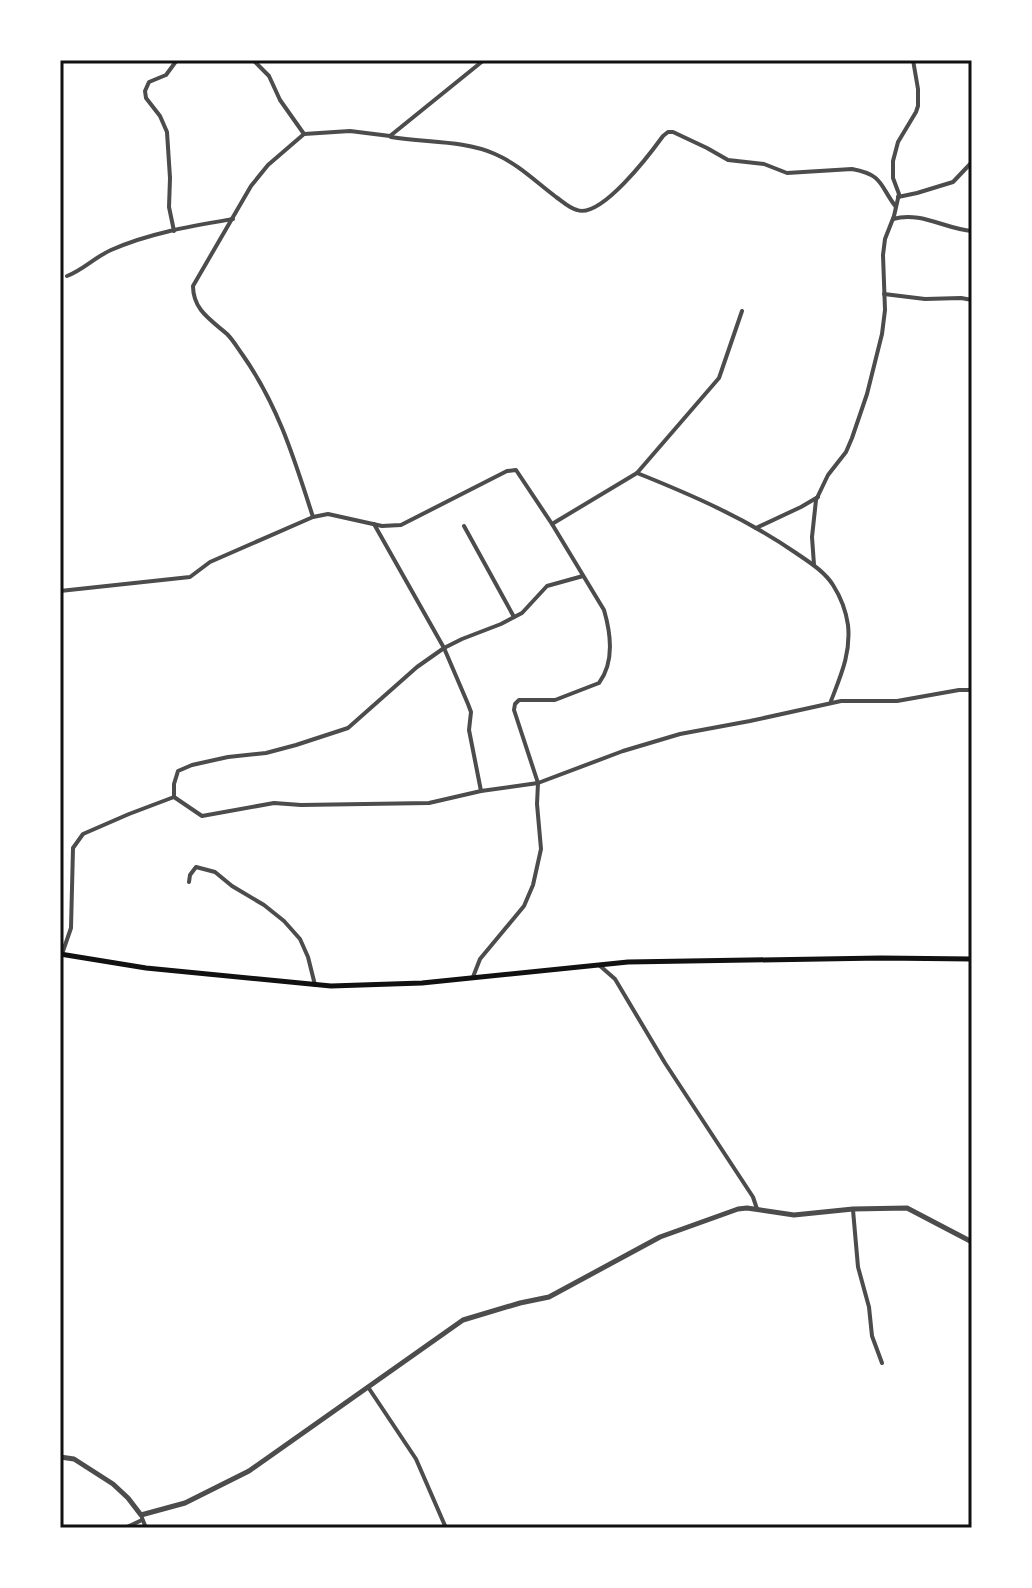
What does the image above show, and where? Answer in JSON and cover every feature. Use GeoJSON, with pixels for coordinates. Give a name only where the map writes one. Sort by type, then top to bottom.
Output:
{"type":"FeatureCollection","features":[{"type":"Feature","properties":{"kind":"main road"},"geometry":{"type":"LineString","coordinates":[[61,954],[136,967],[344,986],[422,983],[628,962],[972,959]]}},
{"type":"Feature","properties":{"kind":"street"},"geometry":{"type":"LineString","coordinates":[[174,231],[169,207],[167,132],[160,116],[146,98],[145,91],[152,79],[166,75],[177,60]]}},
{"type":"Feature","properties":{"kind":"street"},"geometry":{"type":"LineString","coordinates":[[253,60],[269,76],[280,100],[304,134]]}},
{"type":"Feature","properties":{"kind":"street"},"geometry":{"type":"LineString","coordinates":[[390,136],[484,60]]}},
{"type":"Feature","properties":{"kind":"street"},"geometry":{"type":"LineString","coordinates":[[814,565],[812,537],[818,497],[828,475],[846,452],[860,414],[885,321],[883,255],[898,197],[893,178],[895,151],[918,106],[913,60]]}},
{"type":"Feature","properties":{"kind":"street"},"geometry":{"type":"LineString","coordinates":[[313,517],[294,457],[266,392],[228,335],[203,314],[194,300],[193,286],[251,186],[304,134],[350,131],[464,145],[495,154],[523,170],[566,205],[579,211],[602,203],[636,170],[663,136],[673,132],[728,160],[764,164],[787,173],[863,171],[878,178],[896,207]]}},
{"type":"Feature","properties":{"kind":"street"},"geometry":{"type":"LineString","coordinates":[[898,197],[953,182],[972,162]]}},
{"type":"Feature","properties":{"kind":"street"},"geometry":{"type":"LineString","coordinates":[[893,219],[918,217],[972,231]]}},
{"type":"Feature","properties":{"kind":"street"},"geometry":{"type":"LineString","coordinates":[[67,276],[107,251],[174,231],[233,219]]}},
{"type":"Feature","properties":{"kind":"street"},"geometry":{"type":"LineString","coordinates":[[884,294],[972,300]]}},
{"type":"Feature","properties":{"kind":"street"},"geometry":{"type":"LineString","coordinates":[[552,524],[637,473],[719,378],[742,311]]}},
{"type":"Feature","properties":{"kind":"street"},"geometry":{"type":"LineString","coordinates":[[60,591],[190,577],[210,562],[313,517],[328,514],[382,526],[401,525],[516,470],[604,610],[609,625],[610,655],[599,683],[555,700],[519,700],[515,704],[514,710],[538,783],[537,804],[542,842],[533,885],[524,906],[480,959],[473,977]]}},
{"type":"Feature","properties":{"kind":"street"},"geometry":{"type":"LineString","coordinates":[[637,473],[702,500],[756,528],[814,565],[832,584],[848,625],[847,660],[831,702]]}},
{"type":"Feature","properties":{"kind":"street"},"geometry":{"type":"LineString","coordinates":[[756,528],[818,497]]}},
{"type":"Feature","properties":{"kind":"street"},"geometry":{"type":"LineString","coordinates":[[374,524],[444,648],[471,712],[469,730],[481,791]]}},
{"type":"Feature","properties":{"kind":"street"},"geometry":{"type":"LineString","coordinates":[[464,526],[514,617]]}},
{"type":"Feature","properties":{"kind":"street"},"geometry":{"type":"LineString","coordinates":[[174,797],[178,771],[192,765],[266,753],[348,728],[417,667],[444,648],[522,613],[547,586],[583,576]]}},
{"type":"Feature","properties":{"kind":"street"},"geometry":{"type":"LineString","coordinates":[[174,797],[202,816],[274,803],[429,803],[481,791],[538,783],[623,751],[680,734],[831,702],[897,701],[972,690]]}},
{"type":"Feature","properties":{"kind":"street"},"geometry":{"type":"LineString","coordinates":[[61,954],[71,928],[73,848],[77,842],[83,834],[174,797]]}},
{"type":"Feature","properties":{"kind":"street"},"geometry":{"type":"LineString","coordinates":[[189,882],[196,867],[215,872],[284,921],[300,939],[315,985]]}},
{"type":"Feature","properties":{"kind":"street"},"geometry":{"type":"LineString","coordinates":[[599,965],[615,979],[665,1063],[753,1197],[757,1209]]}},
{"type":"Feature","properties":{"kind":"street"},"geometry":{"type":"LineString","coordinates":[[125,1528],[249,1471],[463,1320],[549,1297],[650,1242],[696,1223],[738,1209],[794,1215],[907,1208],[972,1242]]}},
{"type":"Feature","properties":{"kind":"street"},"geometry":{"type":"LineString","coordinates":[[853,1209],[858,1267],[869,1307],[872,1336],[882,1363]]}},
{"type":"Feature","properties":{"kind":"street"},"geometry":{"type":"LineString","coordinates":[[368,1387],[416,1459],[446,1528]]}},
{"type":"Feature","properties":{"kind":"street"},"geometry":{"type":"LineString","coordinates":[[60,1457],[74,1459],[113,1484],[128,1498],[146,1528]]}}]}
